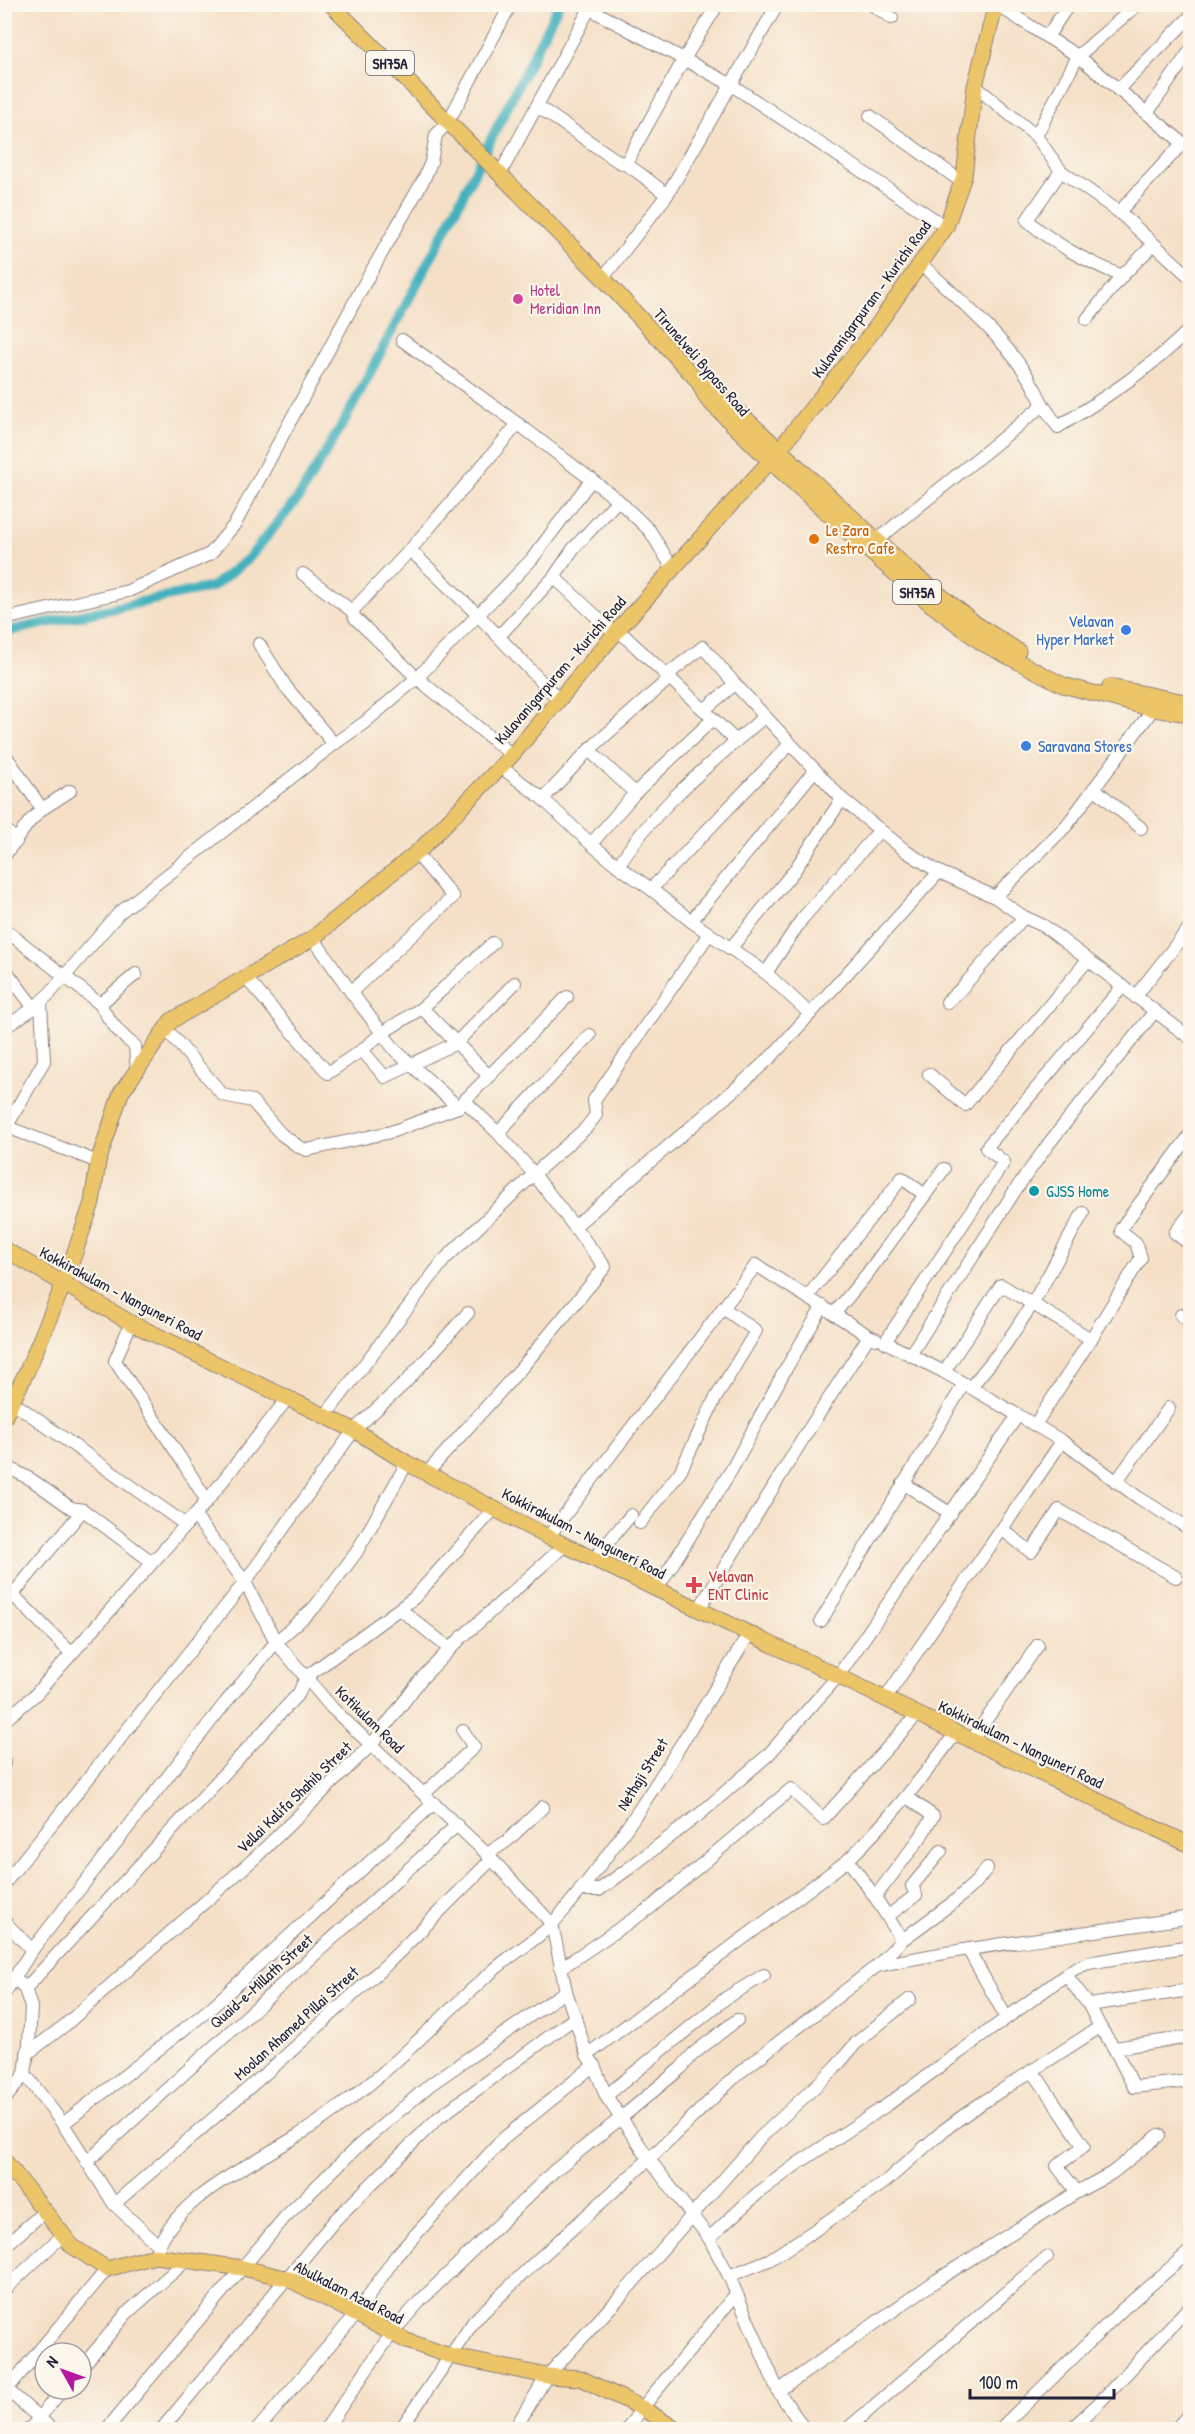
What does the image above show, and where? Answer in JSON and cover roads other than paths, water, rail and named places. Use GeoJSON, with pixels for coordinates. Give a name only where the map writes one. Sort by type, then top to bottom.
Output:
{"type":"FeatureCollection","features":[{"type":"Feature","properties":{"kind":"main road","name":"Tirunelveli Bypass Road"},"geometry":{"type":"LineString","coordinates":[[331,4],[603,278],[698,381],[707,399],[774,456],[868,551],[932,605],[982,643],[1063,685],[1153,709],[1191,714]]}},
{"type":"Feature","properties":{"kind":"main road","name":"Kulavanigarpuram - Kurichi Road"},"geometry":{"type":"LineString","coordinates":[[64,1283],[92,1203],[98,1162],[122,1093],[171,1021],[313,938],[416,853],[512,755],[617,632],[774,456],[874,330],[946,227],[962,182],[975,86],[996,4]]}},
{"type":"Feature","properties":{"kind":"main road"},"geometry":{"type":"LineString","coordinates":[[774,456],[976,624],[1002,642],[1060,673],[1119,690],[1191,703]]}},
{"type":"Feature","properties":{"kind":"main road","name":"Kokkirakulam - Nanguneri Road"},"geometry":{"type":"LineString","coordinates":[[4,1249],[131,1323],[354,1430],[407,1463],[548,1537],[1191,1845]]}},
{"type":"Feature","properties":{"kind":"main road"},"geometry":{"type":"LineString","coordinates":[[4,1418],[8,1399],[64,1283]]}},
{"type":"Feature","properties":{"kind":"main road"},"geometry":{"type":"LineString","coordinates":[[4,2160],[72,2246],[107,2269]]}},
{"type":"Feature","properties":{"kind":"main road","name":"Abulkalam Azad Road"},"geometry":{"type":"LineString","coordinates":[[107,2269],[156,2250],[187,2260],[243,2268],[286,2278],[407,2341],[450,2356],[547,2376],[580,2378],[642,2408],[677,2430]]}},
{"type":"Feature","properties":{"kind":"street"},"geometry":{"type":"LineString","coordinates":[[4,618],[128,591],[210,554],[235,524],[363,286],[424,179],[431,162],[436,135],[448,122],[511,4]]}},
{"type":"Feature","properties":{"kind":"street"},"geometry":{"type":"LineString","coordinates":[[626,163],[684,59],[718,4]]}},
{"type":"Feature","properties":{"kind":"street"},"geometry":{"type":"LineString","coordinates":[[603,278],[667,195],[778,4]]}},
{"type":"Feature","properties":{"kind":"street"},"geometry":{"type":"LineString","coordinates":[[871,4],[892,18]]}},
{"type":"Feature","properties":{"kind":"street"},"geometry":{"type":"LineString","coordinates":[[996,4],[1078,56],[1188,145],[1119,212]]}},
{"type":"Feature","properties":{"kind":"street"},"geometry":{"type":"LineString","coordinates":[[1047,37],[1069,4]]}},
{"type":"Feature","properties":{"kind":"street"},"geometry":{"type":"LineString","coordinates":[[1036,136],[1078,56],[1138,4]]}},
{"type":"Feature","properties":{"kind":"street"},"geometry":{"type":"LineString","coordinates":[[500,174],[591,7],[730,84],[946,227]]}},
{"type":"Feature","properties":{"kind":"street"},"geometry":{"type":"LineString","coordinates":[[1118,90],[1191,17]]}},
{"type":"Feature","properties":{"kind":"street"},"geometry":{"type":"LineString","coordinates":[[1147,113],[1191,51]]}},
{"type":"Feature","properties":{"kind":"street"},"geometry":{"type":"LineString","coordinates":[[975,86],[1036,136],[1061,171],[1119,212],[1191,277]]}},
{"type":"Feature","properties":{"kind":"street"},"geometry":{"type":"LineString","coordinates":[[537,106],[619,162],[626,163],[667,195]]}},
{"type":"Feature","properties":{"kind":"street"},"geometry":{"type":"LineString","coordinates":[[870,116],[962,182]]}},
{"type":"Feature","properties":{"kind":"street"},"geometry":{"type":"LineString","coordinates":[[1061,171],[1027,220],[1045,237],[1067,250],[1122,276]]}},
{"type":"Feature","properties":{"kind":"street"},"geometry":{"type":"LineString","coordinates":[[1087,320],[1122,276],[1153,244]]}},
{"type":"Feature","properties":{"kind":"street"},"geometry":{"type":"LineString","coordinates":[[922,264],[976,316],[1012,355],[1031,380],[1043,405],[1058,427],[1113,393],[1171,348],[1191,329]]}},
{"type":"Feature","properties":{"kind":"street"},"geometry":{"type":"LineString","coordinates":[[402,340],[618,500],[650,531],[673,569]]}},
{"type":"Feature","properties":{"kind":"street"},"geometry":{"type":"LineString","coordinates":[[876,541],[1043,405]]}},
{"type":"Feature","properties":{"kind":"street"},"geometry":{"type":"LineString","coordinates":[[352,611],[410,550],[518,424]]}},
{"type":"Feature","properties":{"kind":"street"},"geometry":{"type":"LineString","coordinates":[[4,1028],[37,1005],[119,913],[364,723],[417,678],[532,559],[561,517],[592,479]]}},
{"type":"Feature","properties":{"kind":"street"},"geometry":{"type":"LineString","coordinates":[[499,636],[554,577],[573,549],[618,500]]}},
{"type":"Feature","properties":{"kind":"street"},"geometry":{"type":"LineString","coordinates":[[410,550],[499,636],[559,700]]}},
{"type":"Feature","properties":{"kind":"street"},"geometry":{"type":"LineString","coordinates":[[303,574],[352,611],[355,618],[417,678],[512,755]]}},
{"type":"Feature","properties":{"kind":"street"},"geometry":{"type":"LineString","coordinates":[[554,577],[669,676],[736,741]]}},
{"type":"Feature","properties":{"kind":"street"},"geometry":{"type":"LineString","coordinates":[[259,644],[286,687],[334,744]]}},
{"type":"Feature","properties":{"kind":"street"},"geometry":{"type":"LineString","coordinates":[[543,799],[589,750],[703,647],[764,717],[842,799],[907,852],[939,872],[995,897],[1024,917],[1044,926],[1191,1038]]}},
{"type":"Feature","properties":{"kind":"street"},"geometry":{"type":"LineString","coordinates":[[591,844],[735,684]]}},
{"type":"Feature","properties":{"kind":"street"},"geometry":{"type":"LineString","coordinates":[[995,897],[1067,825],[1153,709]]}},
{"type":"Feature","properties":{"kind":"street"},"geometry":{"type":"LineString","coordinates":[[618,866],[631,845],[662,810],[764,717]]}},
{"type":"Feature","properties":{"kind":"street"},"geometry":{"type":"LineString","coordinates":[[651,889],[789,744]]}},
{"type":"Feature","properties":{"kind":"street"},"geometry":{"type":"LineString","coordinates":[[589,750],[635,793]]}},
{"type":"Feature","properties":{"kind":"street"},"geometry":{"type":"LineString","coordinates":[[4,753],[42,809]]}},
{"type":"Feature","properties":{"kind":"street"},"geometry":{"type":"LineString","coordinates":[[501,767],[543,799],[618,866],[691,921],[766,973],[810,1014]]}},
{"type":"Feature","properties":{"kind":"street"},"geometry":{"type":"LineString","coordinates":[[691,921],[815,770]]}},
{"type":"Feature","properties":{"kind":"street"},"geometry":{"type":"LineString","coordinates":[[1094,788],[1141,828]]}},
{"type":"Feature","properties":{"kind":"street"},"geometry":{"type":"LineString","coordinates":[[4,856],[42,809],[70,791]]}},
{"type":"Feature","properties":{"kind":"street"},"geometry":{"type":"LineString","coordinates":[[730,949],[794,872],[842,799]]}},
{"type":"Feature","properties":{"kind":"street"},"geometry":{"type":"LineString","coordinates":[[4,827],[16,842]]}},
{"type":"Feature","properties":{"kind":"street"},"geometry":{"type":"LineString","coordinates":[[766,973],[802,919],[880,830]]}},
{"type":"Feature","properties":{"kind":"street"},"geometry":{"type":"LineString","coordinates":[[351,992],[453,897],[416,853]]}},
{"type":"Feature","properties":{"kind":"street"},"geometry":{"type":"LineString","coordinates":[[575,1226],[772,1056],[939,872]]}},
{"type":"Feature","properties":{"kind":"street"},"geometry":{"type":"LineString","coordinates":[[947,1002],[1024,917]]}},
{"type":"Feature","properties":{"kind":"street"},"geometry":{"type":"LineString","coordinates":[[1135,997],[1190,927]]}},
{"type":"Feature","properties":{"kind":"street"},"geometry":{"type":"LineString","coordinates":[[4,929],[100,1004],[128,1041],[135,1046],[136,1071]]}},
{"type":"Feature","properties":{"kind":"street"},"geometry":{"type":"LineString","coordinates":[[325,1416],[444,1260],[586,1128],[596,1115],[594,1100],[709,934]]}},
{"type":"Feature","properties":{"kind":"street"},"geometry":{"type":"LineString","coordinates":[[313,938],[395,1050],[498,1133],[534,1174],[605,1268],[524,1365],[427,1473]]}},
{"type":"Feature","properties":{"kind":"street"},"geometry":{"type":"LineString","coordinates":[[246,978],[328,1073],[382,1033],[422,1008],[493,943]]}},
{"type":"Feature","properties":{"kind":"street"},"geometry":{"type":"LineString","coordinates":[[929,1074],[965,1105],[1087,961]]}},
{"type":"Feature","properties":{"kind":"street"},"geometry":{"type":"LineString","coordinates":[[4,968],[37,1005],[44,1061],[6,1129],[98,1162]]}},
{"type":"Feature","properties":{"kind":"street"},"geometry":{"type":"LineString","coordinates":[[100,1004],[136,974]]}},
{"type":"Feature","properties":{"kind":"street"},"geometry":{"type":"LineString","coordinates":[[362,1050],[385,1077],[414,1065],[456,1043],[515,983]]}},
{"type":"Feature","properties":{"kind":"street"},"geometry":{"type":"LineString","coordinates":[[885,1342],[1004,1162],[986,1148],[1123,986]]}},
{"type":"Feature","properties":{"kind":"street"},"geometry":{"type":"LineString","coordinates":[[165,1029],[223,1095],[252,1101],[281,1134],[307,1150],[391,1132],[462,1104],[567,997]]}},
{"type":"Feature","properties":{"kind":"street"},"geometry":{"type":"LineString","coordinates":[[422,1008],[489,1076]]}},
{"type":"Feature","properties":{"kind":"street"},"geometry":{"type":"LineString","coordinates":[[910,1356],[1016,1189],[1050,1142],[1155,1011]]}},
{"type":"Feature","properties":{"kind":"street"},"geometry":{"type":"LineString","coordinates":[[498,1133],[590,1035]]}},
{"type":"Feature","properties":{"kind":"street"},"geometry":{"type":"LineString","coordinates":[[1035,1425],[1092,1339],[1141,1258],[1136,1243],[1121,1231],[1122,1227],[1191,1135]]}},
{"type":"Feature","properties":{"kind":"street"},"geometry":{"type":"LineString","coordinates":[[834,1314],[867,1274],[944,1169]]}},
{"type":"Feature","properties":{"kind":"street"},"geometry":{"type":"LineString","coordinates":[[808,1296],[902,1178],[925,1196]]}},
{"type":"Feature","properties":{"kind":"street"},"geometry":{"type":"LineString","coordinates":[[821,1621],[903,1484],[968,1385],[1005,1345],[1033,1303],[1083,1213]]}},
{"type":"Feature","properties":{"kind":"street"},"geometry":{"type":"LineString","coordinates":[[1191,1214],[1175,1233],[1191,1244]]}},
{"type":"Feature","properties":{"kind":"street"},"geometry":{"type":"LineString","coordinates":[[548,1537],[756,1265],[869,1336],[945,1372],[1062,1441],[1116,1482],[1191,1529]]}},
{"type":"Feature","properties":{"kind":"street"},"geometry":{"type":"LineString","coordinates":[[945,1372],[1001,1285],[1092,1339]]}},
{"type":"Feature","properties":{"kind":"street"},"geometry":{"type":"LineString","coordinates":[[657,1589],[732,1469],[784,1372],[823,1306]]}},
{"type":"Feature","properties":{"kind":"street"},"geometry":{"type":"LineString","coordinates":[[594,1559],[680,1473],[715,1399],[756,1331],[723,1308]]}},
{"type":"Feature","properties":{"kind":"street"},"geometry":{"type":"LineString","coordinates":[[4,1884],[245,1582],[354,1430],[405,1383],[468,1314]]}},
{"type":"Feature","properties":{"kind":"street"},"geometry":{"type":"LineString","coordinates":[[131,1323],[114,1361],[207,1501]]}},
{"type":"Feature","properties":{"kind":"street"},"geometry":{"type":"LineString","coordinates":[[699,1609],[869,1336]]}},
{"type":"Feature","properties":{"kind":"street","name":"Kotikulam Road"},"geometry":{"type":"LineString","coordinates":[[8,1399],[190,1520],[245,1582],[276,1642],[332,1708],[490,1856],[552,1924]]}},
{"type":"Feature","properties":{"kind":"street"},"geometry":{"type":"LineString","coordinates":[[4,1721],[36,1694],[207,1501],[287,1399]]}},
{"type":"Feature","properties":{"kind":"street"},"geometry":{"type":"LineString","coordinates":[[1116,1482],[1168,1408]]}},
{"type":"Feature","properties":{"kind":"street"},"geometry":{"type":"LineString","coordinates":[[580,1890],[599,1890],[701,1813],[768,1755],[838,1676],[1018,1415]]}},
{"type":"Feature","properties":{"kind":"street"},"geometry":{"type":"LineString","coordinates":[[885,1699],[1062,1441]]}},
{"type":"Feature","properties":{"kind":"street"},"geometry":{"type":"LineString","coordinates":[[4,1994],[32,1950],[219,1711],[276,1642],[314,1608],[356,1553],[407,1463]]}},
{"type":"Feature","properties":{"kind":"street"},"geometry":{"type":"LineString","coordinates":[[4,1466],[32,1480],[71,1508],[83,1510],[153,1562]]}},
{"type":"Feature","properties":{"kind":"street"},"geometry":{"type":"LineString","coordinates":[[903,1484],[951,1514]]}},
{"type":"Feature","properties":{"kind":"street"},"geometry":{"type":"LineString","coordinates":[[25,1989],[299,1693],[306,1677],[414,1598],[495,1508]]}},
{"type":"Feature","properties":{"kind":"street"},"geometry":{"type":"LineString","coordinates":[[4,1605],[9,1590],[83,1510]]}},
{"type":"Feature","properties":{"kind":"street"},"geometry":{"type":"LineString","coordinates":[[1003,1530],[1031,1552],[1059,1510],[1176,1576]]}},
{"type":"Feature","properties":{"kind":"street","name":"Vellai Kalifa Shahib Street"},"geometry":{"type":"LineString","coordinates":[[27,2054],[73,2019],[239,1872],[372,1744],[422,1678],[450,1649],[565,1545]]}},
{"type":"Feature","properties":{"kind":"street"},"geometry":{"type":"LineString","coordinates":[[9,1590],[71,1653]]}},
{"type":"Feature","properties":{"kind":"street"},"geometry":{"type":"LineString","coordinates":[[400,1609],[450,1649]]}},
{"type":"Feature","properties":{"kind":"street","name":"Nethaji Street"},"geometry":{"type":"LineString","coordinates":[[156,2250],[184,2210],[230,2175],[298,2136],[367,2086],[417,2043],[493,1970],[552,1924],[638,1812],[749,1634]]}},
{"type":"Feature","properties":{"kind":"street"},"geometry":{"type":"LineString","coordinates":[[972,1740],[1038,1645]]}},
{"type":"Feature","properties":{"kind":"street"},"geometry":{"type":"LineString","coordinates":[[561,1968],[650,1908],[791,1789],[823,1819],[918,1714]]}},
{"type":"Feature","properties":{"kind":"street"},"geometry":{"type":"LineString","coordinates":[[424,1794],[474,1747],[463,1731]]}},
{"type":"Feature","properties":{"kind":"street"},"geometry":{"type":"LineString","coordinates":[[257,2430],[357,2313],[396,2256],[503,2139],[591,2060],[848,1860],[880,1829],[956,1733]]}},
{"type":"Feature","properties":{"kind":"street"},"geometry":{"type":"LineString","coordinates":[[875,1897],[920,1838],[933,1816],[907,1797]]}},
{"type":"Feature","properties":{"kind":"street"},"geometry":{"type":"LineString","coordinates":[[63,2124],[211,2008],[434,1803]]}},
{"type":"Feature","properties":{"kind":"street","name":"Moolan Ahamed Pillai Street"},"geometry":{"type":"LineString","coordinates":[[114,2204],[377,1973],[490,1856],[543,1807]]}},
{"type":"Feature","properties":{"kind":"street","name":"Quaid-e-Millath Street"},"geometry":{"type":"LineString","coordinates":[[87,2162],[457,1825]]}},
{"type":"Feature","properties":{"kind":"street"},"geometry":{"type":"LineString","coordinates":[[888,1916],[916,1895],[912,1886],[940,1851]]}},
{"type":"Feature","properties":{"kind":"street"},"geometry":{"type":"LineString","coordinates":[[848,1860],[888,1916],[902,1940]]}},
{"type":"Feature","properties":{"kind":"street"},"geometry":{"type":"LineString","coordinates":[[400,2430],[474,2321],[531,2266],[649,2159],[739,2073],[877,1966],[902,1940],[955,1901],[977,1881],[987,1868]]}},
{"type":"Feature","properties":{"kind":"street"},"geometry":{"type":"LineString","coordinates":[[877,1966],[968,1949],[1191,1917]]}},
{"type":"Feature","properties":{"kind":"street"},"geometry":{"type":"LineString","coordinates":[[4,1921],[32,1950]]}},
{"type":"Feature","properties":{"kind":"street"},"geometry":{"type":"LineString","coordinates":[[552,1924],[566,1991],[606,2096],[649,2159],[709,2238],[729,2276],[778,2391],[805,2430]]}},
{"type":"Feature","properties":{"kind":"street"},"geometry":{"type":"LineString","coordinates":[[709,2238],[758,2193],[796,2164],[887,2105],[1074,1969],[1088,1963],[1191,1946]]}},
{"type":"Feature","properties":{"kind":"street"},"geometry":{"type":"LineString","coordinates":[[968,1949],[1006,2018]]}},
{"type":"Feature","properties":{"kind":"street"},"geometry":{"type":"LineString","coordinates":[[606,2096],[726,1998],[764,1975]]}},
{"type":"Feature","properties":{"kind":"street"},"geometry":{"type":"LineString","coordinates":[[1066,1975],[1089,2005],[1134,2087],[1191,2081]]}},
{"type":"Feature","properties":{"kind":"street"},"geometry":{"type":"LineString","coordinates":[[4,2100],[25,2074],[27,2054],[31,2007],[25,1989],[16,1978]]}},
{"type":"Feature","properties":{"kind":"street"},"geometry":{"type":"LineString","coordinates":[[1089,2005],[1191,1990]]}},
{"type":"Feature","properties":{"kind":"street"},"geometry":{"type":"LineString","coordinates":[[106,2430],[285,2217],[357,2146],[430,2084],[566,1991]]}},
{"type":"Feature","properties":{"kind":"street"},"geometry":{"type":"LineString","coordinates":[[514,2430],[547,2376],[760,2138],[835,2068],[856,2043],[910,1999]]}},
{"type":"Feature","properties":{"kind":"street"},"geometry":{"type":"LineString","coordinates":[[161,2430],[335,2220],[438,2118],[576,2017]]}},
{"type":"Feature","properties":{"kind":"street"},"geometry":{"type":"LineString","coordinates":[[325,2430],[393,2333],[419,2302],[554,2171],[681,2068],[693,2054],[738,2020]]}},
{"type":"Feature","properties":{"kind":"street"},"geometry":{"type":"LineString","coordinates":[[729,2276],[769,2260],[812,2232],[885,2182],[944,2130],[974,2108],[1100,2027]]}},
{"type":"Feature","properties":{"kind":"street"},"geometry":{"type":"LineString","coordinates":[[1114,2048],[1191,2037]]}},
{"type":"Feature","properties":{"kind":"street"},"geometry":{"type":"LineString","coordinates":[[1032,2070],[1084,2146],[1057,2166],[1077,2192]]}},
{"type":"Feature","properties":{"kind":"street"},"geometry":{"type":"LineString","coordinates":[[25,2074],[63,2124],[114,2204],[156,2250]]}},
{"type":"Feature","properties":{"kind":"street"},"geometry":{"type":"LineString","coordinates":[[778,2391],[937,2280],[1077,2192],[1112,2173],[1159,2135]]}},
{"type":"Feature","properties":{"kind":"street"},"geometry":{"type":"LineString","coordinates":[[4,2247],[45,2211]]}},
{"type":"Feature","properties":{"kind":"street"},"geometry":{"type":"LineString","coordinates":[[4,2290],[63,2235]]}},
{"type":"Feature","properties":{"kind":"street"},"geometry":{"type":"LineString","coordinates":[[999,2430],[1123,2309],[1191,2251]]}},
{"type":"Feature","properties":{"kind":"street"},"geometry":{"type":"LineString","coordinates":[[846,2430],[1047,2257]]}},
{"type":"Feature","properties":{"kind":"street"},"geometry":{"type":"LineString","coordinates":[[93,2354],[127,2313],[187,2260]]}},
{"type":"Feature","properties":{"kind":"street"},"geometry":{"type":"LineString","coordinates":[[53,2430],[6,2390],[107,2269]]}},
{"type":"Feature","properties":{"kind":"street"},"geometry":{"type":"LineString","coordinates":[[627,2430],[642,2408],[736,2294]]}},
{"type":"Feature","properties":{"kind":"street"},"geometry":{"type":"LineString","coordinates":[[1070,2430],[1096,2406],[1191,2306]]}},
{"type":"Feature","properties":{"kind":"street"},"geometry":{"type":"LineString","coordinates":[[29,2430],[53,2401]]}},
{"type":"Feature","properties":{"kind":"street"},"geometry":{"type":"LineString","coordinates":[[1175,2430],[1191,2413]]}},
{"type":"Feature","properties":{"kind":"waterway"},"geometry":{"type":"LineString","coordinates":[[4,632],[212,587],[248,559],[299,497],[345,420],[448,225],[559,4]]}},
{"type":"Feature","properties":{"kind":"place","name":"Hotel Meridian Inn"},"geometry":{"type":"Point","coordinates":[518,299]}},
{"type":"Feature","properties":{"kind":"place","name":"Le Zara Restro Cafe"},"geometry":{"type":"Point","coordinates":[814,539]}},
{"type":"Feature","properties":{"kind":"place","name":"Velavan Hyper Market"},"geometry":{"type":"Point","coordinates":[1126,630]}},
{"type":"Feature","properties":{"kind":"place","name":"Saravana Stores"},"geometry":{"type":"Point","coordinates":[1026,746]}},
{"type":"Feature","properties":{"kind":"place","name":"GJSS Home"},"geometry":{"type":"Point","coordinates":[1034,1191]}},
{"type":"Feature","properties":{"kind":"place","name":"Velavan ENT Clinic"},"geometry":{"type":"Point","coordinates":[694,1585]}}]}
